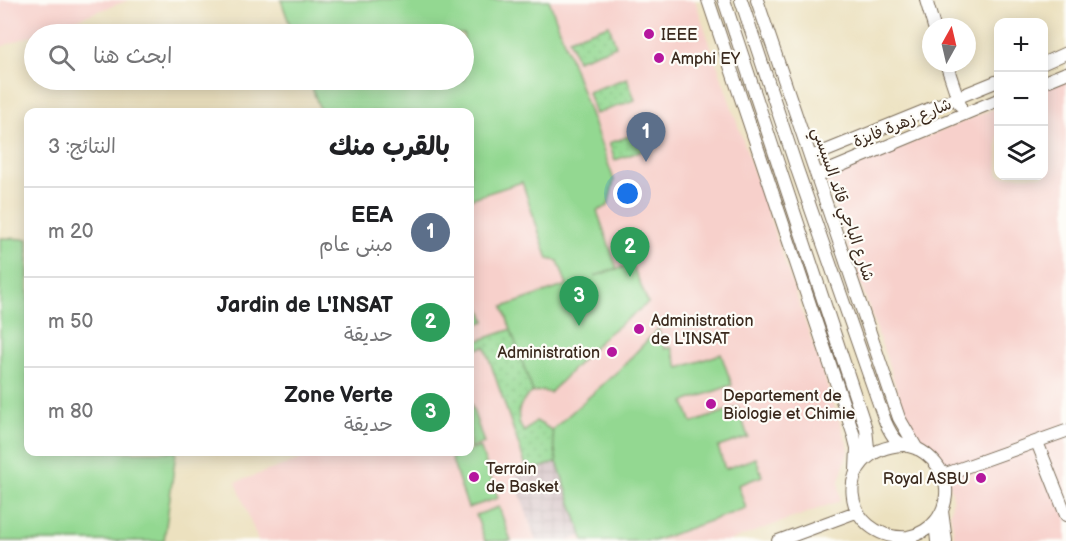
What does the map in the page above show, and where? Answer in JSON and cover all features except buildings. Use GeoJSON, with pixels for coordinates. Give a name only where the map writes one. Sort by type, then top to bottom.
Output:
{"type":"FeatureCollection","features":[{"type":"Feature","properties":{"kind":"street"},"geometry":{"type":"LineString","coordinates":[[708,0],[854,436],[857,460],[852,493],[856,512],[867,526],[889,539],[917,536],[936,522],[942,511],[946,493],[943,475],[933,459],[918,449],[897,442],[885,421],[796,169],[741,0]]}},
{"type":"Feature","properties":{"kind":"street"},"geometry":{"type":"LineString","coordinates":[[724,0],[866,429],[868,448],[864,461]]}},
{"type":"Feature","properties":{"kind":"street","name":"شارع الباجي قائد السبسي"},"geometry":{"type":"LineString","coordinates":[[758,0],[899,418],[918,449]]}},
{"type":"Feature","properties":{"kind":"street"},"geometry":{"type":"LineString","coordinates":[[926,0],[931,18]]}},
{"type":"Feature","properties":{"kind":"street"},"geometry":{"type":"LineString","coordinates":[[1048,61],[1066,53]]}},
{"type":"Feature","properties":{"kind":"street"},"geometry":{"type":"LineString","coordinates":[[949,72],[964,115]]}},
{"type":"Feature","properties":{"kind":"street"},"geometry":{"type":"LineString","coordinates":[[1048,80],[1066,73]]}},
{"type":"Feature","properties":{"kind":"street","name":"شارع زهرة فايزة"},"geometry":{"type":"LineString","coordinates":[[811,157],[994,83]]}},
{"type":"Feature","properties":{"kind":"street","name":"شارع زهرة فايزة"},"geometry":{"type":"LineString","coordinates":[[818,175],[994,102]]}},
{"type":"Feature","properties":{"kind":"street"},"geometry":{"type":"LineString","coordinates":[[943,475],[1060,434],[1066,423]]}},
{"type":"Feature","properties":{"kind":"street"},"geometry":{"type":"LineString","coordinates":[[1037,442],[1066,515]]}},
{"type":"Feature","properties":{"kind":"street"},"geometry":{"type":"LineString","coordinates":[[856,473],[875,451],[889,446],[903,445]]}},
{"type":"Feature","properties":{"kind":"street"},"geometry":{"type":"LineString","coordinates":[[942,511],[946,541]]}},
{"type":"Feature","properties":{"kind":"street"},"geometry":{"type":"LineString","coordinates":[[778,541],[856,512]]}},
{"type":"Feature","properties":{"kind":"street"},"geometry":{"type":"LineString","coordinates":[[936,522],[936,541]]}},
{"type":"Feature","properties":{"kind":"shaded area"},"geometry":{"type":"Polygon","coordinates":[[[0,0],[129,0],[63,24],[24,24],[24,38],[0,47],[0,0]]]}},
{"type":"Feature","properties":{"kind":"shaded area"},"geometry":{"type":"Polygon","coordinates":[[[281,0],[695,0],[849,449],[839,481],[840,501],[729,541],[258,541],[236,482],[310,456],[474,456],[474,108],[320,108],[313,90],[474,90],[474,24],[289,24],[281,0]]]}},
{"type":"Feature","properties":{"kind":"shaded area"},"geometry":{"type":"Polygon","coordinates":[[[1066,79],[1066,541],[955,541],[950,513],[953,498],[946,469],[937,453],[923,445],[907,419],[825,179],[994,109],[994,180],[1048,180],[1048,87],[1066,79]]]}},
{"type":"Feature","properties":{"kind":"shaded area"},"geometry":{"type":"Polygon","coordinates":[[[557,462],[582,536],[566,541],[536,541],[514,476],[557,462]]]}},
{"type":"Feature","properties":{"kind":"green space"},"geometry":{"type":"Polygon","coordinates":[[[281,0],[549,0],[614,180],[608,206],[597,211],[617,268],[595,276],[632,264],[648,303],[605,336],[550,393],[533,392],[503,307],[567,285],[558,261],[548,259],[522,182],[474,198],[474,108],[320,108],[313,90],[474,90],[474,24],[289,24],[281,0]]]}},
{"type":"Feature","properties":{"kind":"green space"},"geometry":{"type":"Polygon","coordinates":[[[609,25],[616,46],[577,60],[569,39],[609,25]]]}},
{"type":"Feature","properties":{"kind":"green space"},"geometry":{"type":"Polygon","coordinates":[[[627,78],[635,100],[595,114],[588,92],[627,78]]]}},
{"type":"Feature","properties":{"kind":"green space"},"geometry":{"type":"Polygon","coordinates":[[[645,131],[651,148],[615,160],[609,143],[645,131]]]}},
{"type":"Feature","properties":{"kind":"green space"},"geometry":{"type":"Polygon","coordinates":[[[0,238],[24,239],[24,456],[175,456],[164,541],[0,541],[0,238]]]}},
{"type":"Feature","properties":{"kind":"green space"},"geometry":{"type":"Polygon","coordinates":[[[474,288],[485,321],[474,325],[474,288]]]}},
{"type":"Feature","properties":{"kind":"green space"},"geometry":{"type":"Polygon","coordinates":[[[512,329],[533,392],[524,400],[519,410],[521,426],[524,432],[536,421],[552,430],[557,462],[528,472],[485,347],[476,349],[474,342],[512,329]]]}},
{"type":"Feature","properties":{"kind":"green space"},"geometry":{"type":"Polygon","coordinates":[[[658,329],[665,349],[671,347],[679,368],[721,354],[732,385],[684,402],[692,423],[738,407],[748,437],[718,447],[725,469],[756,458],[762,476],[738,485],[746,508],[654,541],[584,541],[557,462],[552,430],[619,370],[658,329]]]}},
{"type":"Feature","properties":{"kind":"green space"},"geometry":{"type":"Polygon","coordinates":[[[474,413],[484,443],[474,447],[474,413]]]}},
{"type":"Feature","properties":{"kind":"green space","name":"Terrain de Basket"},"geometry":{"type":"Polygon","coordinates":[[[480,447],[498,498],[468,508],[451,457],[474,456],[474,449],[480,447]]]}},
{"type":"Feature","properties":{"kind":"green space"},"geometry":{"type":"Polygon","coordinates":[[[499,507],[511,541],[485,541],[476,515],[499,507]]]}},
{"type":"Feature","properties":{"kind":"place","name":"IEEE"},"geometry":{"type":"Point","coordinates":[649,34]}},
{"type":"Feature","properties":{"kind":"place","name":"Amphi EY"},"geometry":{"type":"Point","coordinates":[659,58]}},
{"type":"Feature","properties":{"kind":"place","name":"EEA"},"geometry":{"type":"Point","coordinates":[646,162]}},
{"type":"Feature","properties":{"kind":"place","name":"Jardin de L'INSAT"},"geometry":{"type":"Point","coordinates":[630,277]}},
{"type":"Feature","properties":{"kind":"place","name":"Zone Verte"},"geometry":{"type":"Point","coordinates":[579,326]}},
{"type":"Feature","properties":{"kind":"place","name":"Administration de L'INSAT"},"geometry":{"type":"Point","coordinates":[639,329]}},
{"type":"Feature","properties":{"kind":"place","name":"Administration"},"geometry":{"type":"Point","coordinates":[612,352]}},
{"type":"Feature","properties":{"kind":"place","name":"Departement de Biologie et Chimie"},"geometry":{"type":"Point","coordinates":[711,404]}},
{"type":"Feature","properties":{"kind":"place","name":"Terrain de Basket"},"geometry":{"type":"Point","coordinates":[474,477]}},
{"type":"Feature","properties":{"kind":"place","name":"Royal ASBU"},"geometry":{"type":"Point","coordinates":[981,478]}}]}
